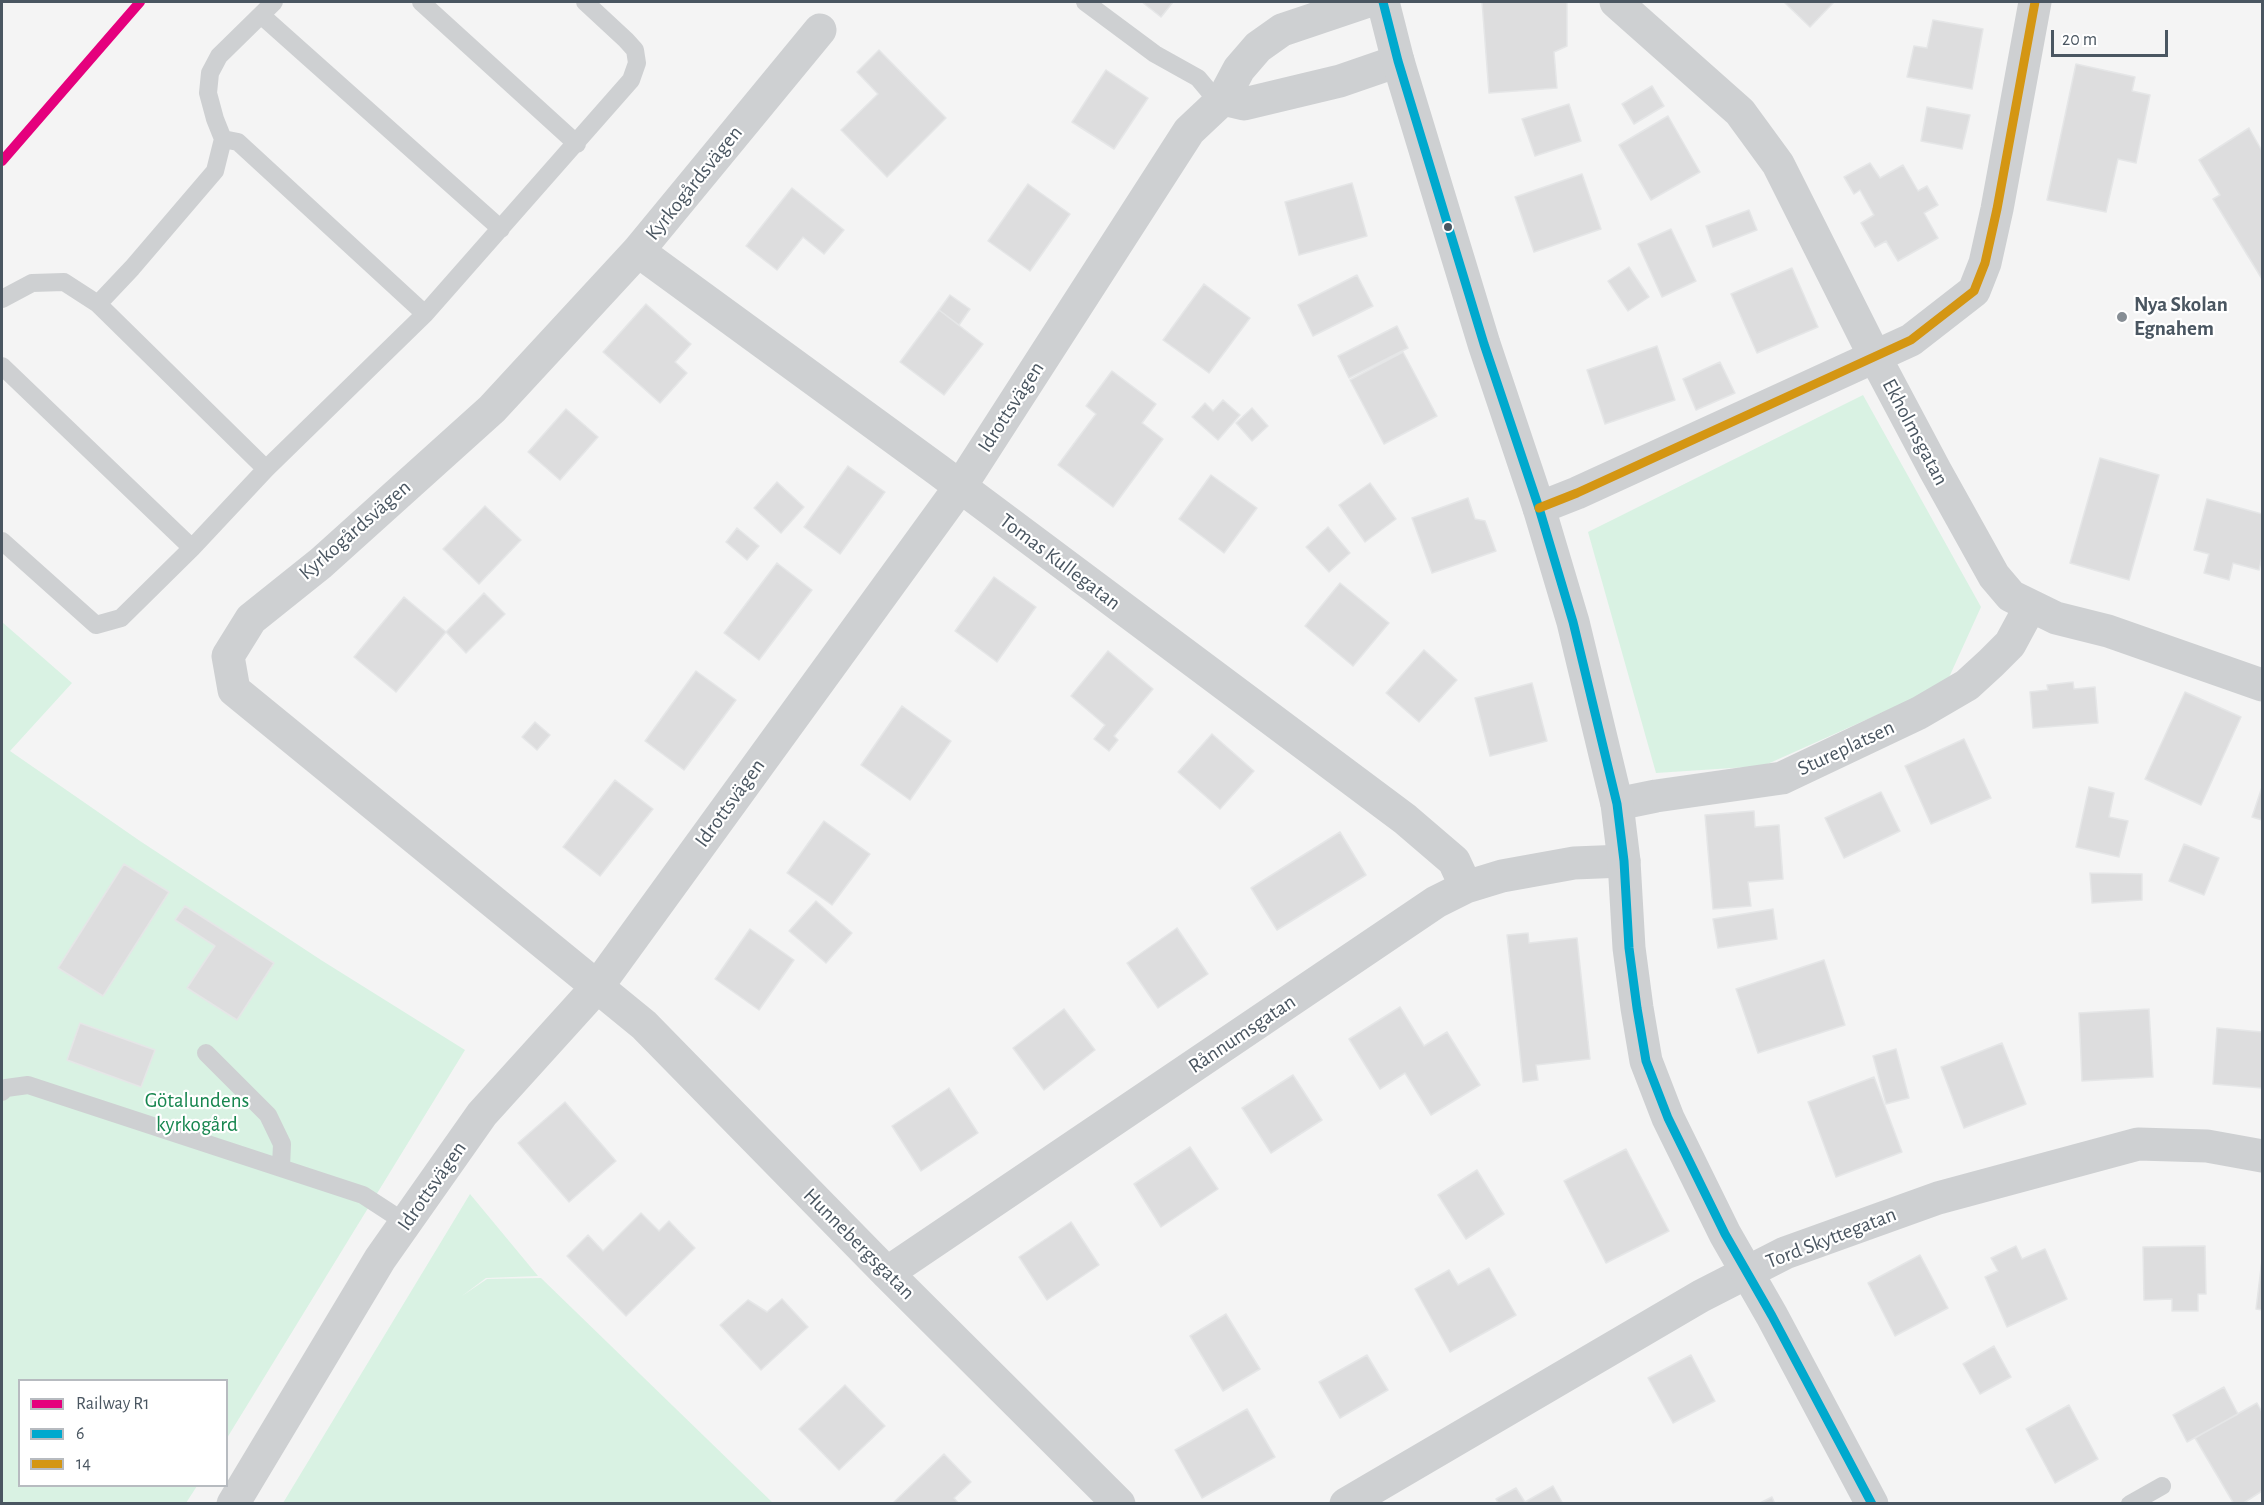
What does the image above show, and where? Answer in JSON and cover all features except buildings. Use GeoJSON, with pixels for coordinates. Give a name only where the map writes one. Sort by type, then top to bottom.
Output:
{"type":"FeatureCollection","features":[{"type":"Feature","properties":{"kind":"street","name":"Idrottsvägen"},"geometry":{"type":"LineString","coordinates":[[233,1503],[380,1259],[482,1114],[597,987],[960,487],[1189,131],[1221,101],[1239,69],[1258,47],[1282,30],[1365,2]]}},
{"type":"Feature","properties":{"kind":"street"},"geometry":{"type":"LineString","coordinates":[[1383,2],[1398,61],[1484,344],[1539,508],[1574,622],[1617,804],[1624,861],[1629,948],[1646,1061],[1668,1118],[1746,1272],[1872,1503]]}},
{"type":"Feature","properties":{"kind":"street","name":"Ekholmsgatan"},"geometry":{"type":"LineString","coordinates":[[1616,2],[1740,112],[1778,164],[1875,357],[1994,576],[2011,596],[2056,618],[2108,631],[2262,685]]}},
{"type":"Feature","properties":{"kind":"street"},"geometry":{"type":"LineString","coordinates":[[1539,508],[1577,493],[1911,340],[1974,291],[1985,263],[1997,209],[2035,2]]}},
{"type":"Feature","properties":{"kind":"street","name":"Kyrkogårdsvägen"},"geometry":{"type":"LineString","coordinates":[[597,987],[234,690],[228,656],[251,619],[321,563],[492,409],[638,251],[820,30]]}},
{"type":"Feature","properties":{"kind":"street"},"geometry":{"type":"LineString","coordinates":[[1221,101],[1244,104],[1340,81],[1398,61]]}},
{"type":"Feature","properties":{"kind":"street","name":"Tomas Kullegatan"},"geometry":{"type":"LineString","coordinates":[[638,251],[960,487],[1405,819],[1454,861],[1466,887]]}},
{"type":"Feature","properties":{"kind":"street","name":"Stureplatsen"},"geometry":{"type":"LineString","coordinates":[[1617,804],[1656,796],[1782,778],[1909,718],[1967,685],[1991,663],[2010,644],[2030,607]]}},
{"type":"Feature","properties":{"kind":"street","name":"Rånnumsgatan"},"geometry":{"type":"LineString","coordinates":[[887,1273],[1436,902],[1466,887],[1502,876],[1574,863],[1624,861]]}},
{"type":"Feature","properties":{"kind":"street","name":"Hunnebergsgatan"},"geometry":{"type":"LineString","coordinates":[[597,987],[644,1025],[887,1273],[1119,1503]]}},
{"type":"Feature","properties":{"kind":"street","name":"Tord Skyttegatan"},"geometry":{"type":"LineString","coordinates":[[1346,1503],[1691,1302],[1785,1253],[1938,1198],[2138,1144],[2207,1146],[2262,1156]]}},
{"type":"Feature","properties":{"kind":"lane"},"geometry":{"type":"LineString","coordinates":[[98,304],[162,235],[215,171],[223,139],[208,93],[210,73],[219,56],[274,2]]}},
{"type":"Feature","properties":{"kind":"lane"},"geometry":{"type":"LineString","coordinates":[[422,2],[577,144]]}},
{"type":"Feature","properties":{"kind":"lane"},"geometry":{"type":"LineString","coordinates":[[2,541],[96,625],[121,618],[266,470],[425,314],[631,80],[637,63],[635,50],[585,2]]}},
{"type":"Feature","properties":{"kind":"lane"},"geometry":{"type":"LineString","coordinates":[[1085,2],[1155,54],[1198,78],[1221,101]]}},
{"type":"Feature","properties":{"kind":"lane"},"geometry":{"type":"LineString","coordinates":[[261,15],[501,229]]}},
{"type":"Feature","properties":{"kind":"lane"},"geometry":{"type":"LineString","coordinates":[[223,139],[238,142],[425,314]]}},
{"type":"Feature","properties":{"kind":"lane"},"geometry":{"type":"LineString","coordinates":[[2,299],[32,283],[64,282],[98,304],[266,470]]}},
{"type":"Feature","properties":{"kind":"lane"},"geometry":{"type":"LineString","coordinates":[[2,366],[192,548]]}},
{"type":"Feature","properties":{"kind":"lane"},"geometry":{"type":"LineString","coordinates":[[206,1053],[268,1115],[282,1144],[281,1167]]}},
{"type":"Feature","properties":{"kind":"lane"},"geometry":{"type":"LineString","coordinates":[[2,1092],[6,1088],[28,1085],[281,1167],[363,1195],[406,1223]]}},
{"type":"Feature","properties":{"kind":"lane"},"geometry":{"type":"LineString","coordinates":[[2130,1503],[2162,1486]]}},
{"type":"Feature","properties":{"kind":"green space"},"geometry":{"type":"Polygon","coordinates":[[[1863,395],[1981,607],[1946,684],[1763,766],[1656,773],[1588,532],[1863,395]]]}},
{"type":"Feature","properties":{"kind":"green space","name":"Götalundens kyrkogård"},"geometry":{"type":"Polygon","coordinates":[[[2,622],[72,683],[10,751],[140,841],[321,960],[465,1050],[228,1436],[228,1379],[18,1379],[18,1487],[196,1487],[186,1503],[2,1503],[2,622]]]}},
{"type":"Feature","properties":{"kind":"green space"},"geometry":{"type":"Polygon","coordinates":[[[470,1194],[538,1276],[486,1278],[462,1296],[487,1279],[541,1278],[773,1503],[283,1503],[470,1194]]]}},
{"type":"Feature","properties":{"kind":"rail line","name":"R1"},"geometry":{"type":"LineString","coordinates":[[2,161],[140,2]]}},
{"type":"Feature","properties":{"kind":"transit line","name":"6"},"geometry":{"type":"LineString","coordinates":[[1383,2],[1398,61],[1484,344],[1539,508],[1573,622],[1617,804],[1624,861],[1629,948],[1646,1061],[1668,1118],[1725,1234],[1772,1316],[1872,1504]]}},
{"type":"Feature","properties":{"kind":"transit line","name":"14"},"geometry":{"type":"LineString","coordinates":[[1539,508],[1577,493],[1911,340],[1974,291],[1985,263],[1997,209],[2035,2]]}},
{"type":"Feature","properties":{"kind":"place","name":"Nya Skolan Egnahem"},"geometry":{"type":"Point","coordinates":[2122,317]}}]}
